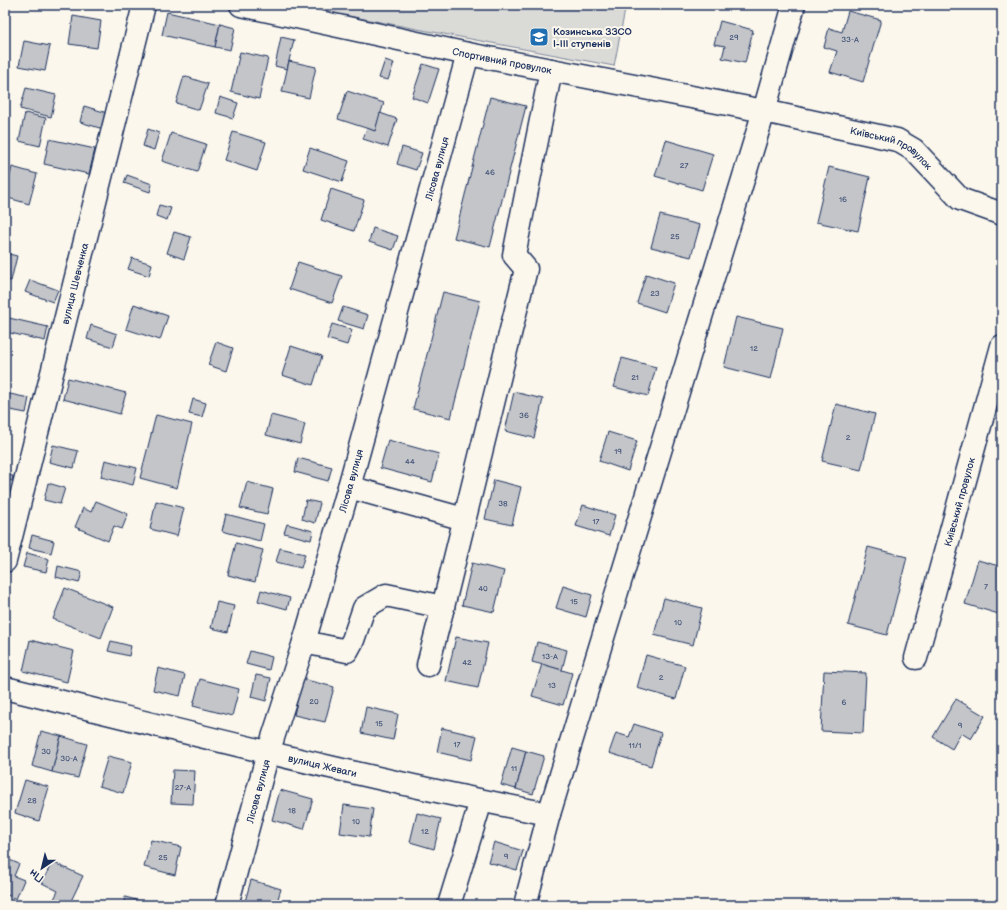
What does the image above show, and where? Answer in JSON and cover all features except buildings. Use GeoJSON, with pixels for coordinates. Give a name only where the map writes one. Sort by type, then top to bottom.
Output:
{"type":"FeatureCollection","features":[{"type":"Feature","properties":{"kind":"street","name":"вулиця Шевченка"},"geometry":{"type":"LineString","coordinates":[[5,561],[144,5]]}},
{"type":"Feature","properties":{"kind":"street","name":"Спортивний провулок"},"geometry":{"type":"LineString","coordinates":[[241,5],[468,54],[764,111]]}},
{"type":"Feature","properties":{"kind":"street"},"geometry":{"type":"LineString","coordinates":[[525,905],[549,814],[764,111],[794,5]]}},
{"type":"Feature","properties":{"kind":"street","name":"Лісова вулиця"},"geometry":{"type":"LineString","coordinates":[[227,905],[268,752],[304,642],[349,486],[468,54]]}},
{"type":"Feature","properties":{"kind":"street"},"geometry":{"type":"LineString","coordinates":[[428,665],[526,269],[514,255],[551,70]]}},
{"type":"Feature","properties":{"kind":"street","name":"Київський провулок"},"geometry":{"type":"LineString","coordinates":[[764,111],[897,140],[914,150],[960,199],[1002,214]]}},
{"type":"Feature","properties":{"kind":"street","name":"Київський провулок"},"geometry":{"type":"LineString","coordinates":[[916,658],[1002,346]]}},
{"type":"Feature","properties":{"kind":"street"},"geometry":{"type":"LineString","coordinates":[[349,486],[464,519]]}},
{"type":"Feature","properties":{"kind":"street"},"geometry":{"type":"LineString","coordinates":[[304,642],[347,651],[353,640],[364,608],[386,595],[443,607]]}},
{"type":"Feature","properties":{"kind":"street","name":"вулиця Жеваги"},"geometry":{"type":"LineString","coordinates":[[5,688],[268,752],[481,801],[549,814]]}},
{"type":"Feature","properties":{"kind":"street"},"geometry":{"type":"LineString","coordinates":[[449,905],[481,801]]}},
{"type":"Feature","properties":{"kind":"shaded area","name":"Козинська ЗЗСО І-ІІІ ступенів"},"geometry":{"type":"Polygon","coordinates":[[[312,5],[626,5],[614,66],[311,9],[312,5]]]}},
{"type":"Feature","properties":{"kind":"place","name":"Козинська ЗЗСО І-ІІІ ступенів"},"geometry":{"type":"Point","coordinates":[539,37]}}]}
